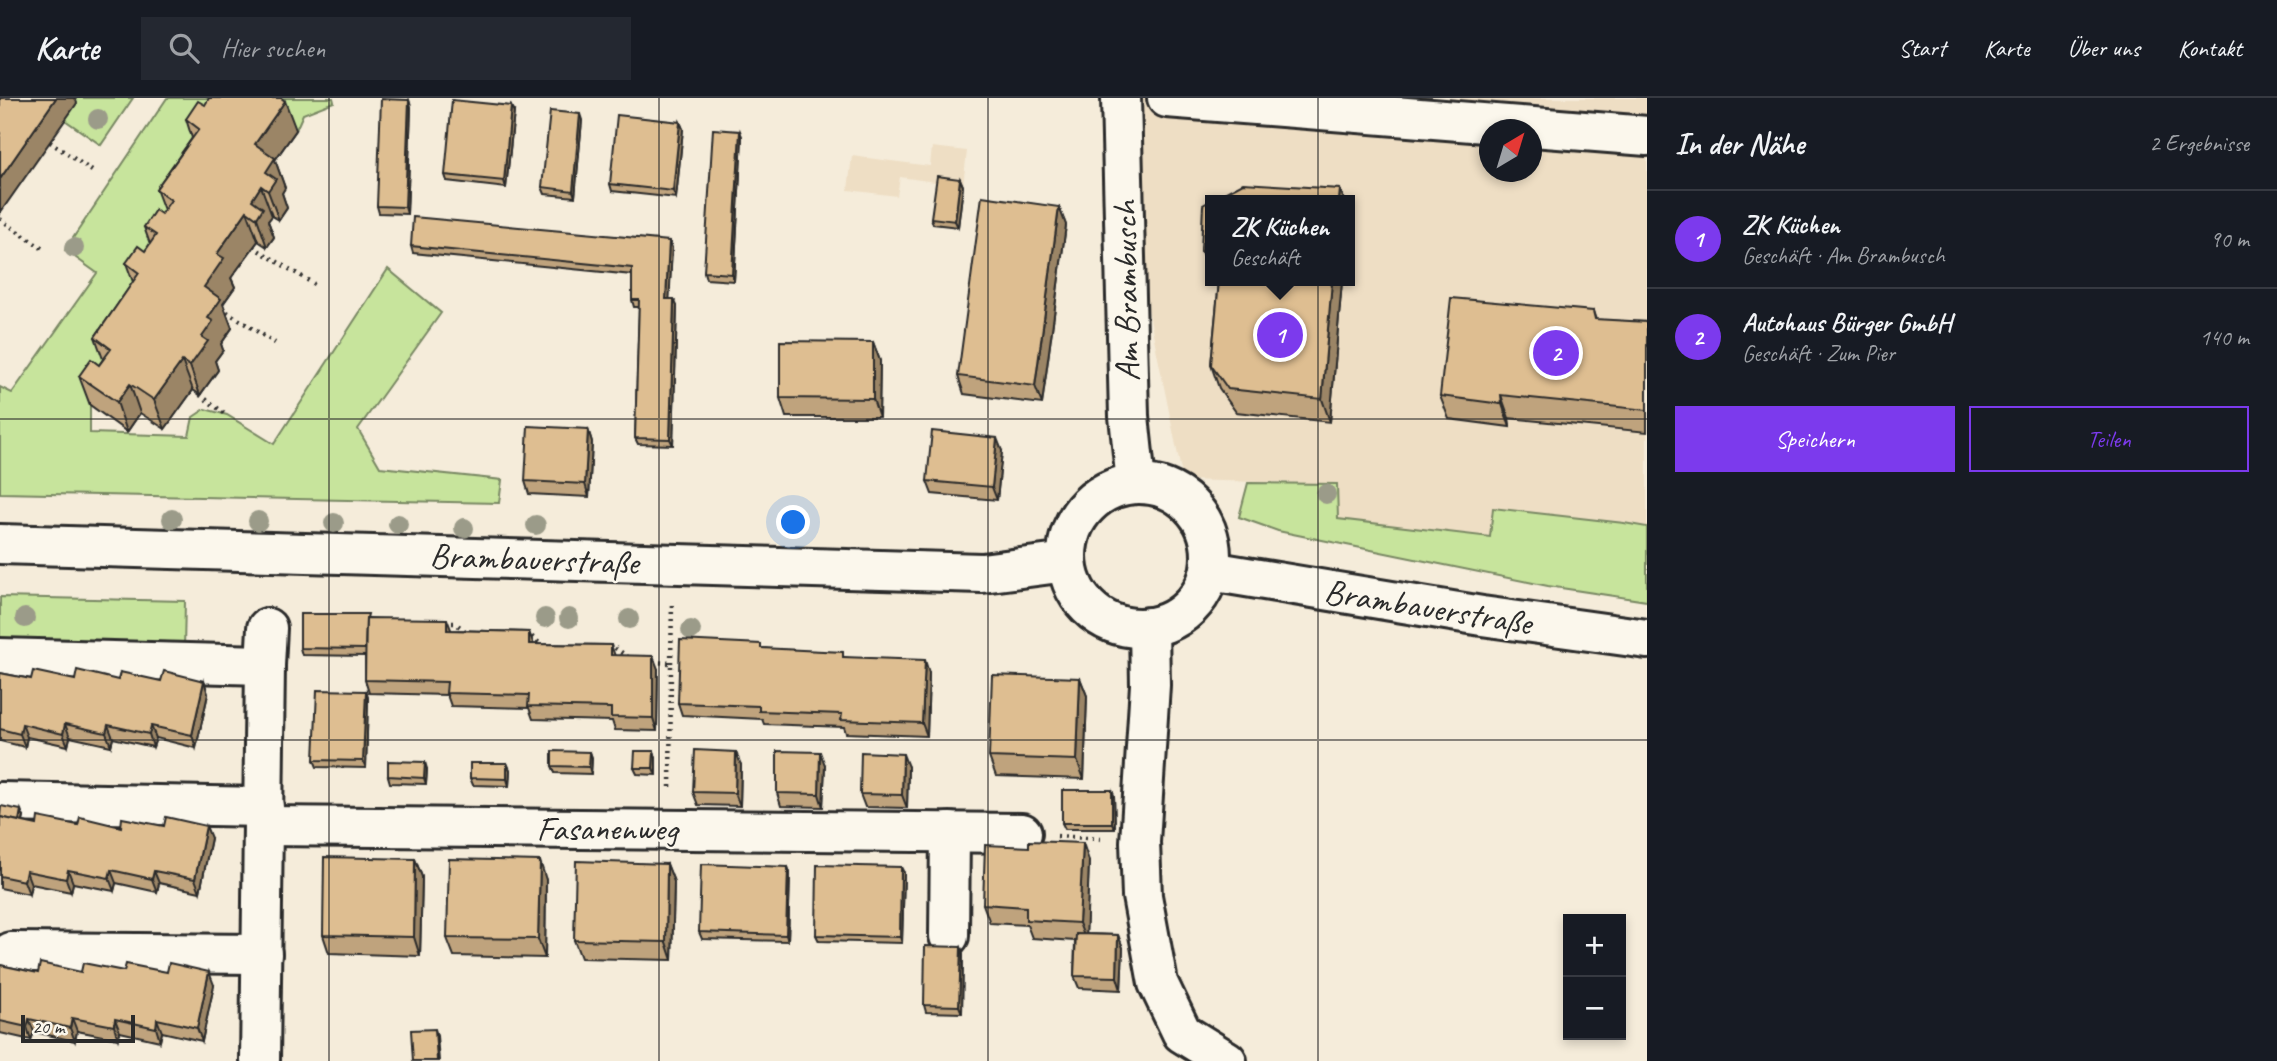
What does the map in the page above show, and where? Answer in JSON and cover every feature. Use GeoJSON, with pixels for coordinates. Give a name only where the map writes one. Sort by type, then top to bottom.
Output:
{"type":"FeatureCollection","features":[{"type":"Feature","properties":{"kind":"street","name":"Am Brambusch"},"geometry":{"type":"LineString","coordinates":[[1121,98],[1129,415],[1136,483]]}},
{"type":"Feature","properties":{"kind":"street"},"geometry":{"type":"LineString","coordinates":[[1167,98],[1647,136]]}},
{"type":"Feature","properties":{"kind":"street"},"geometry":{"type":"LineString","coordinates":[[1136,483],[1158,486],[1178,495],[1194,509],[1206,528],[1211,549],[1210,571],[1204,588],[1194,603],[1166,623],[1149,627],[1126,627],[1104,619],[1086,604],[1073,585],[1067,562],[1073,524],[1084,508],[1099,495],[1117,486],[1136,483]]}},
{"type":"Feature","properties":{"kind":"street","name":"Brambauerstraße"},"geometry":{"type":"LineString","coordinates":[[0,544],[982,573],[1067,562]]}},
{"type":"Feature","properties":{"kind":"street","name":"Brambauerstraße"},"geometry":{"type":"LineString","coordinates":[[1210,571],[1482,616],[1647,639]]}},
{"type":"Feature","properties":{"kind":"street"},"geometry":{"type":"LineString","coordinates":[[1149,627],[1150,685],[1140,842],[1142,896],[1157,984],[1182,1033],[1227,1061]]}},
{"type":"Feature","properties":{"kind":"street"},"geometry":{"type":"LineString","coordinates":[[0,658],[266,647],[260,1061]]}},
{"type":"Feature","properties":{"kind":"street","name":"Fasanenweg"},"geometry":{"type":"LineString","coordinates":[[0,802],[264,816],[670,829],[1022,833]]}},
{"type":"Feature","properties":{"kind":"street"},"geometry":{"type":"LineString","coordinates":[[949,936],[950,832]]}},
{"type":"Feature","properties":{"kind":"street"},"geometry":{"type":"LineString","coordinates":[[11,952],[262,954]]}},
{"type":"Feature","properties":{"kind":"path"},"geometry":{"type":"LineString","coordinates":[[50,142],[95,173]]}},
{"type":"Feature","properties":{"kind":"path"},"geometry":{"type":"LineString","coordinates":[[0,219],[43,248]]}},
{"type":"Feature","properties":{"kind":"path"},"geometry":{"type":"LineString","coordinates":[[253,247],[314,284]]}},
{"type":"Feature","properties":{"kind":"path"},"geometry":{"type":"LineString","coordinates":[[220,307],[275,343]]}},
{"type":"Feature","properties":{"kind":"path"},"geometry":{"type":"LineString","coordinates":[[200,395],[227,415]]}},
{"type":"Feature","properties":{"kind":"path"},"geometry":{"type":"LineString","coordinates":[[670,829],[672,564]]}},
{"type":"Feature","properties":{"kind":"path"},"geometry":{"type":"LineString","coordinates":[[441,623],[455,623],[471,635]]}},
{"type":"Feature","properties":{"kind":"path"},"geometry":{"type":"LineString","coordinates":[[519,636],[531,636],[546,648]]}},
{"type":"Feature","properties":{"kind":"path"},"geometry":{"type":"LineString","coordinates":[[602,648],[615,648],[635,661]]}},
{"type":"Feature","properties":{"kind":"path"},"geometry":{"type":"LineString","coordinates":[[646,662],[670,663]]}},
{"type":"Feature","properties":{"kind":"path"},"geometry":{"type":"LineString","coordinates":[[1022,833],[1140,842]]}},
{"type":"Feature","properties":{"kind":"shaded area"},"geometry":{"type":"Polygon","coordinates":[[[1105,98],[1647,98],[1647,527],[1493,509],[1490,537],[1337,519],[1337,484],[1183,480],[1105,98]]]}},
{"type":"Feature","properties":{"kind":"shaded area"},"geometry":{"type":"Polygon","coordinates":[[[932,147],[967,151],[963,186],[900,177],[897,196],[848,190],[852,156],[930,166],[932,147]]]}},
{"type":"Feature","properties":{"kind":"green space"},"geometry":{"type":"Polygon","coordinates":[[[71,98],[133,98],[101,145],[65,120],[71,98]]]}},
{"type":"Feature","properties":{"kind":"green space"},"geometry":{"type":"Polygon","coordinates":[[[167,98],[333,98],[334,102],[303,114],[296,130],[90,405],[90,433],[189,436],[193,417],[205,409],[227,415],[274,444],[388,269],[441,313],[358,429],[380,467],[502,480],[499,503],[0,493],[0,387],[12,393],[97,273],[65,250],[167,98]]]}},
{"type":"Feature","properties":{"kind":"green space"},"geometry":{"type":"Polygon","coordinates":[[[1248,483],[1337,484],[1338,519],[1490,537],[1493,508],[1647,527],[1647,601],[1548,586],[1278,531],[1239,517],[1248,483]]]}},
{"type":"Feature","properties":{"kind":"green space"},"geometry":{"type":"Polygon","coordinates":[[[0,597],[185,601],[184,649],[0,648],[0,597]]]}},
{"type":"Feature","properties":{"kind":"building"},"geometry":{"type":"Polygon","coordinates":[[[0,98],[56,98],[0,179],[0,98]]]}},
{"type":"Feature","properties":{"kind":"building"},"geometry":{"type":"Polygon","coordinates":[[[209,98],[281,98],[285,101],[255,144],[275,158],[266,172],[276,179],[268,191],[261,186],[252,200],[263,208],[257,218],[247,211],[217,254],[224,258],[204,287],[221,299],[208,318],[213,321],[202,337],[208,341],[190,366],[182,361],[154,400],[130,384],[117,402],[79,376],[91,359],[99,365],[111,349],[95,337],[139,273],[126,263],[138,246],[145,251],[156,235],[144,227],[155,210],[161,214],[171,200],[156,189],[199,129],[186,119],[198,101],[205,105],[209,98]]]}},
{"type":"Feature","properties":{"kind":"building"},"geometry":{"type":"Polygon","coordinates":[[[381,99],[409,100],[405,207],[377,206],[381,99]]]}},
{"type":"Feature","properties":{"kind":"building"},"geometry":{"type":"Polygon","coordinates":[[[452,100],[511,106],[504,181],[445,175],[452,100]]]}},
{"type":"Feature","properties":{"kind":"building"},"geometry":{"type":"Polygon","coordinates":[[[550,111],[580,114],[573,191],[542,187],[550,111]]]}},
{"type":"Feature","properties":{"kind":"building"},"geometry":{"type":"Polygon","coordinates":[[[617,115],[680,122],[673,191],[610,184],[617,115]]]}},
{"type":"Feature","properties":{"kind":"building"},"geometry":{"type":"Polygon","coordinates":[[[713,129],[740,131],[732,274],[704,272],[713,129]]]}},
{"type":"Feature","properties":{"kind":"building"},"geometry":{"type":"Polygon","coordinates":[[[937,176],[960,179],[955,221],[931,218],[937,176]]]}},
{"type":"Feature","properties":{"kind":"building"},"geometry":{"type":"Polygon","coordinates":[[[1243,183],[1340,189],[1339,195],[1220,195],[1243,183]]]}},
{"type":"Feature","properties":{"kind":"building"},"geometry":{"type":"Polygon","coordinates":[[[982,196],[1059,207],[1035,386],[958,376],[982,196]]]}},
{"type":"Feature","properties":{"kind":"building"},"geometry":{"type":"Polygon","coordinates":[[[1205,204],[1205,252],[1201,251],[1205,204]]]}},
{"type":"Feature","properties":{"kind":"building"},"geometry":{"type":"Polygon","coordinates":[[[413,217],[669,241],[666,299],[674,299],[670,439],[635,438],[639,300],[632,300],[632,268],[411,246],[413,217]]]}},
{"type":"Feature","properties":{"kind":"building"},"geometry":{"type":"Polygon","coordinates":[[[1219,286],[1332,286],[1322,399],[1228,389],[1211,365],[1219,286]]]}},
{"type":"Feature","properties":{"kind":"building"},"geometry":{"type":"Polygon","coordinates":[[[1451,298],[1593,311],[1595,319],[1647,322],[1647,410],[1501,395],[1502,404],[1440,396],[1451,298]]]}},
{"type":"Feature","properties":{"kind":"building"},"geometry":{"type":"Polygon","coordinates":[[[780,341],[873,342],[873,399],[780,398],[780,341]]]}},
{"type":"Feature","properties":{"kind":"building"},"geometry":{"type":"Polygon","coordinates":[[[528,426],[588,429],[585,484],[525,481],[528,426]]]}},
{"type":"Feature","properties":{"kind":"building"},"geometry":{"type":"Polygon","coordinates":[[[932,431],[997,438],[992,487],[927,481],[932,431]]]}},
{"type":"Feature","properties":{"kind":"building"},"geometry":{"type":"Polygon","coordinates":[[[300,614],[368,614],[365,649],[300,648],[300,614]]]}},
{"type":"Feature","properties":{"kind":"building"},"geometry":{"type":"Polygon","coordinates":[[[366,618],[447,619],[447,630],[529,632],[529,644],[611,645],[611,655],[653,656],[653,718],[611,717],[611,708],[528,706],[529,695],[446,693],[447,682],[365,680],[366,618]]]}},
{"type":"Feature","properties":{"kind":"building"},"geometry":{"type":"Polygon","coordinates":[[[680,640],[843,652],[843,657],[925,660],[922,723],[841,720],[842,714],[759,711],[759,706],[678,703],[680,640]]]}},
{"type":"Feature","properties":{"kind":"building"},"geometry":{"type":"Polygon","coordinates":[[[77,670],[118,680],[120,672],[161,681],[164,671],[204,681],[192,735],[151,726],[149,734],[108,725],[106,733],[65,724],[63,734],[22,724],[20,734],[0,729],[0,673],[31,679],[33,671],[75,680],[77,670]]]}},
{"type":"Feature","properties":{"kind":"building"},"geometry":{"type":"Polygon","coordinates":[[[992,675],[1080,678],[1077,760],[989,757],[992,675]]]}},
{"type":"Feature","properties":{"kind":"building"},"geometry":{"type":"Polygon","coordinates":[[[317,690],[366,691],[363,761],[314,760],[317,690]]]}},
{"type":"Feature","properties":{"kind":"building"},"geometry":{"type":"Polygon","coordinates":[[[695,750],[736,752],[735,793],[693,792],[695,750]]]}},
{"type":"Feature","properties":{"kind":"building"},"geometry":{"type":"Polygon","coordinates":[[[552,751],[590,752],[589,767],[552,766],[552,751]]]}},
{"type":"Feature","properties":{"kind":"building"},"geometry":{"type":"Polygon","coordinates":[[[635,751],[654,751],[653,768],[634,768],[635,751]]]}},
{"type":"Feature","properties":{"kind":"building"},"geometry":{"type":"Polygon","coordinates":[[[777,751],[820,752],[819,794],[777,793],[777,751]]]}},
{"type":"Feature","properties":{"kind":"building"},"geometry":{"type":"Polygon","coordinates":[[[861,752],[903,754],[902,795],[860,794],[861,752]]]}},
{"type":"Feature","properties":{"kind":"building"},"geometry":{"type":"Polygon","coordinates":[[[388,761],[425,762],[424,778],[388,776],[388,761]]]}},
{"type":"Feature","properties":{"kind":"building"},"geometry":{"type":"Polygon","coordinates":[[[470,763],[507,763],[507,779],[470,778],[470,763]]]}},
{"type":"Feature","properties":{"kind":"building"},"geometry":{"type":"Polygon","coordinates":[[[1062,790],[1112,790],[1112,823],[1062,823],[1062,790]]]}},
{"type":"Feature","properties":{"kind":"building"},"geometry":{"type":"Polygon","coordinates":[[[1,806],[21,810],[19,821],[0,817],[1,806]]]}},
{"type":"Feature","properties":{"kind":"building"},"geometry":{"type":"Polygon","coordinates":[[[0,817],[37,825],[38,817],[78,825],[80,817],[121,827],[122,818],[164,826],[166,817],[206,826],[195,879],[154,871],[152,879],[111,870],[109,878],[68,870],[66,879],[26,871],[24,881],[0,876],[0,817]]]}},
{"type":"Feature","properties":{"kind":"building"},"geometry":{"type":"Polygon","coordinates":[[[1029,841],[1083,843],[1079,923],[1026,920],[1026,907],[983,904],[985,845],[1029,847],[1029,841]]]}},
{"type":"Feature","properties":{"kind":"building"},"geometry":{"type":"Polygon","coordinates":[[[324,857],[415,859],[414,937],[323,935],[324,857]]]}},
{"type":"Feature","properties":{"kind":"building"},"geometry":{"type":"Polygon","coordinates":[[[449,859],[540,861],[538,939],[447,938],[449,859]]]}},
{"type":"Feature","properties":{"kind":"building"},"geometry":{"type":"Polygon","coordinates":[[[576,861],[667,864],[666,942],[574,940],[576,861]]]}},
{"type":"Feature","properties":{"kind":"building"},"geometry":{"type":"Polygon","coordinates":[[[701,864],[788,867],[786,935],[699,932],[701,864]]]}},
{"type":"Feature","properties":{"kind":"building"},"geometry":{"type":"Polygon","coordinates":[[[817,865],[901,867],[900,937],[816,935],[817,865]]]}},
{"type":"Feature","properties":{"kind":"building"},"geometry":{"type":"Polygon","coordinates":[[[1076,934],[1118,935],[1117,977],[1074,976],[1076,934]]]}},
{"type":"Feature","properties":{"kind":"building"},"geometry":{"type":"Polygon","coordinates":[[[925,946],[961,947],[959,1006],[924,1005],[925,946]]]}},
{"type":"Feature","properties":{"kind":"building"},"geometry":{"type":"Polygon","coordinates":[[[40,963],[81,972],[83,963],[124,971],[126,964],[167,972],[169,963],[209,972],[197,1028],[157,1019],[156,1028],[115,1019],[114,1026],[72,1018],[70,1028],[29,1019],[27,1027],[0,1021],[0,965],[38,973],[40,963]]]}},
{"type":"Feature","properties":{"kind":"building"},"geometry":{"type":"Polygon","coordinates":[[[435,1029],[437,1061],[413,1061],[411,1030],[435,1029]]]}},
{"type":"Feature","properties":{"kind":"place","name":"ZK Küchen"},"geometry":{"type":"Point","coordinates":[1280,335]}},
{"type":"Feature","properties":{"kind":"place","name":"Autohaus Bürger GmbH"},"geometry":{"type":"Point","coordinates":[1556,353]}}]}
